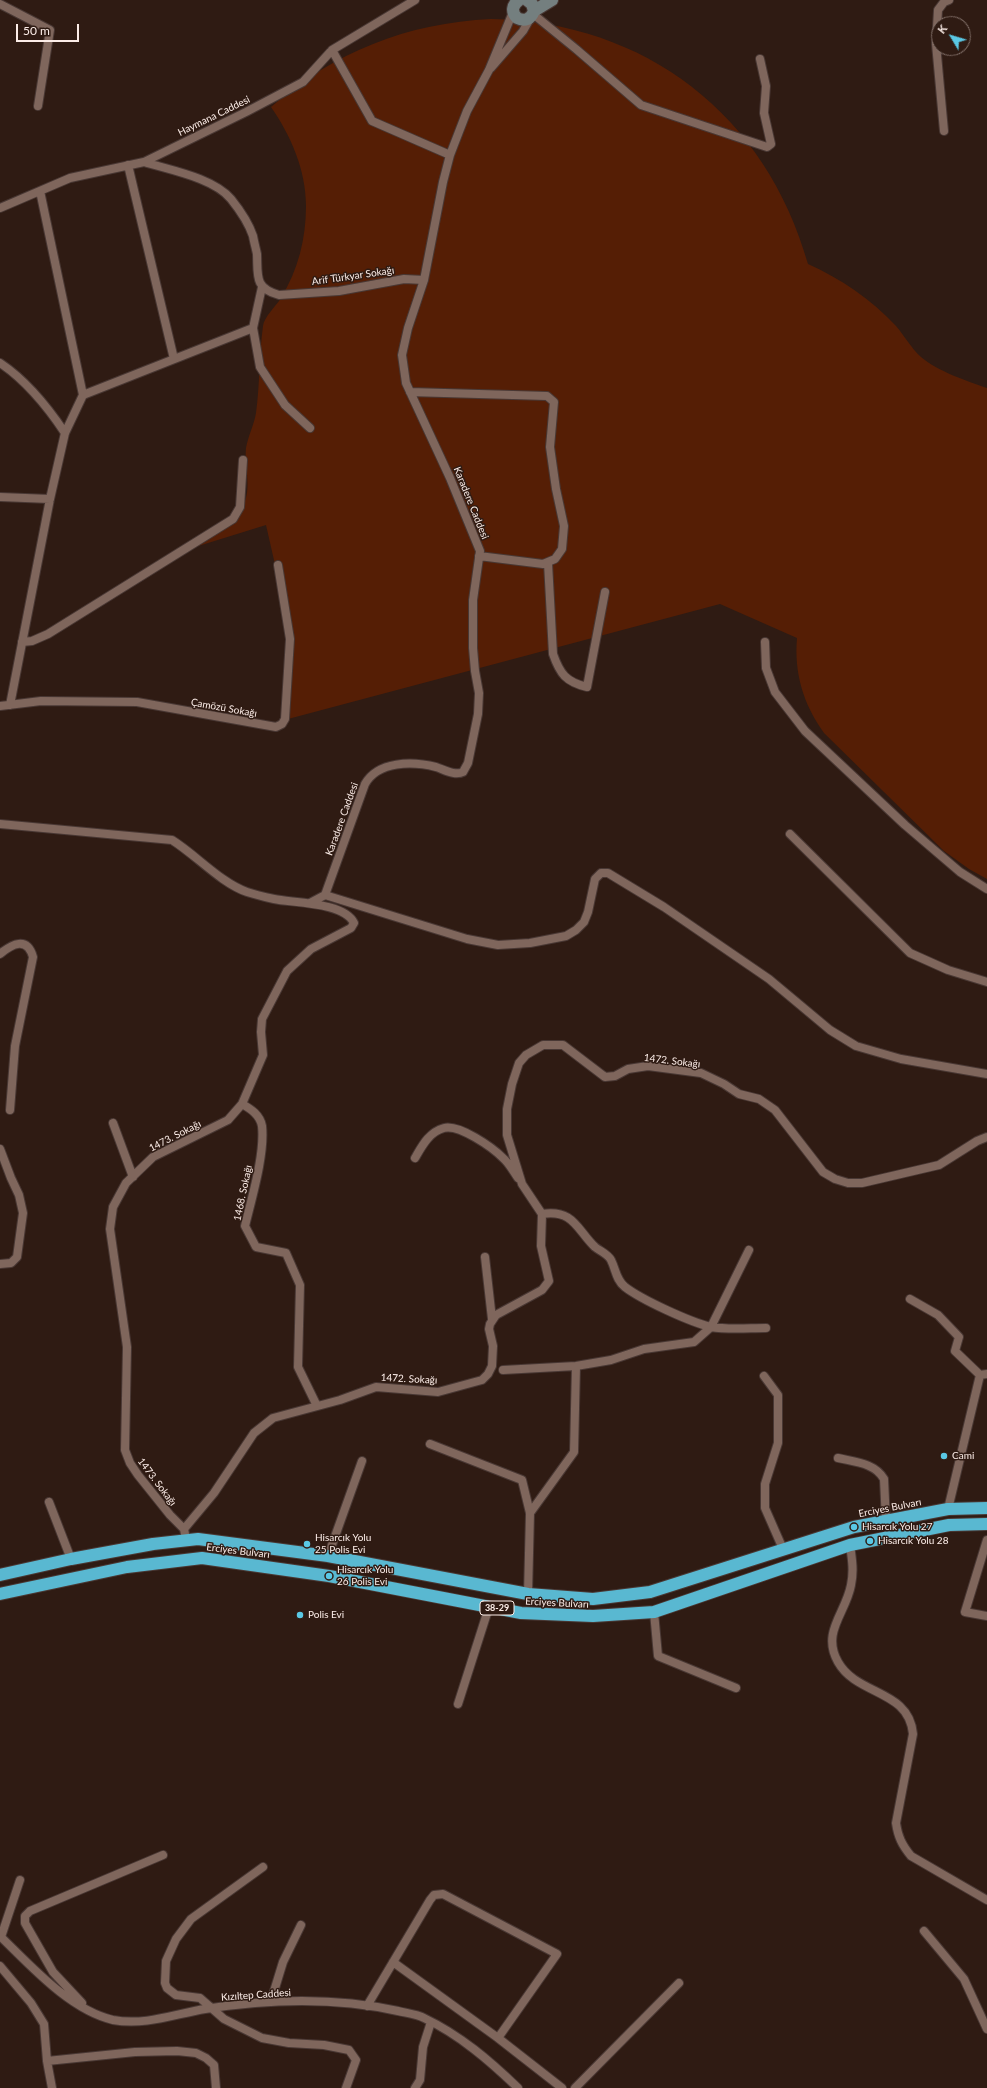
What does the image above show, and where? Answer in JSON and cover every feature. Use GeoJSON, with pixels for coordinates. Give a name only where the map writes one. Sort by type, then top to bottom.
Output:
{"type":"FeatureCollection","features":[{"type":"Feature","properties":{"kind":"highway","name":"Erciyes Bulvarı"},"geometry":{"type":"LineString","coordinates":[[0,1575],[71,1559],[153,1544],[185,1535],[198,1539],[328,1556],[528,1594],[593,1598],[650,1592],[854,1527],[948,1509],[987,1508]]}},
{"type":"Feature","properties":{"kind":"highway","name":"Erciyes Bulvarı"},"geometry":{"type":"LineString","coordinates":[[0,1594],[128,1567],[202,1558],[329,1576],[532,1615],[593,1616],[654,1612],[850,1545],[949,1525],[987,1524]]}},
{"type":"Feature","properties":{"kind":"street","name":"Haymana Caddesi"},"geometry":{"type":"LineString","coordinates":[[0,208],[70,178],[144,162],[303,82],[332,50],[415,0]]}},
{"type":"Feature","properties":{"kind":"street"},"geometry":{"type":"LineString","coordinates":[[503,0],[515,7],[520,20],[532,14],[552,0]]}},
{"type":"Feature","properties":{"kind":"street"},"geometry":{"type":"LineString","coordinates":[[489,70],[523,31],[532,14],[532,4],[527,0]]}},
{"type":"Feature","properties":{"kind":"street"},"geometry":{"type":"LineString","coordinates":[[944,131],[936,44],[937,16],[940,5],[949,0]]}},
{"type":"Feature","properties":{"kind":"street"},"geometry":{"type":"LineString","coordinates":[[0,4],[50,30],[38,106]]}},
{"type":"Feature","properties":{"kind":"street"},"geometry":{"type":"LineString","coordinates":[[489,70],[515,7]]}},
{"type":"Feature","properties":{"kind":"street"},"geometry":{"type":"LineString","coordinates":[[532,14],[576,49],[641,105],[767,147],[771,144],[771,141],[766,129],[764,113],[766,86],[760,59]]}},
{"type":"Feature","properties":{"kind":"street"},"geometry":{"type":"LineString","coordinates":[[332,50],[372,121],[450,155]]}},
{"type":"Feature","properties":{"kind":"street","name":"Karadere Caddesi"},"geometry":{"type":"LineString","coordinates":[[325,895],[365,784],[375,771],[382,767],[410,764],[434,767],[457,774],[463,772],[468,766],[478,714],[479,693],[473,648],[473,600],[480,551],[450,478],[406,383],[402,355],[408,328],[424,280],[440,197],[450,155],[467,111],[489,70]]}},
{"type":"Feature","properties":{"kind":"street"},"geometry":{"type":"LineString","coordinates":[[144,162],[213,185],[230,198],[252,234],[257,253],[256,273],[262,287],[253,328],[260,367],[285,405],[310,428]]}},
{"type":"Feature","properties":{"kind":"street"},"geometry":{"type":"LineString","coordinates":[[128,165],[174,359]]}},
{"type":"Feature","properties":{"kind":"street"},"geometry":{"type":"LineString","coordinates":[[10,705],[50,499],[65,433],[83,395],[40,191]]}},
{"type":"Feature","properties":{"kind":"street","name":"Arif Türkyar Sokağı"},"geometry":{"type":"LineString","coordinates":[[262,287],[270,293],[279,295],[339,291],[404,279],[424,280]]}},
{"type":"Feature","properties":{"kind":"street"},"geometry":{"type":"LineString","coordinates":[[83,395],[253,328]]}},
{"type":"Feature","properties":{"kind":"street"},"geometry":{"type":"LineString","coordinates":[[0,363],[13,372],[39,398],[65,433]]}},
{"type":"Feature","properties":{"kind":"street"},"geometry":{"type":"LineString","coordinates":[[410,392],[547,396],[553,400],[555,404],[550,447],[556,489],[564,526],[562,549],[555,559],[544,564],[479,556]]}},
{"type":"Feature","properties":{"kind":"street"},"geometry":{"type":"LineString","coordinates":[[22,642],[32,641],[48,634],[233,519],[240,507],[243,460]]}},
{"type":"Feature","properties":{"kind":"street"},"geometry":{"type":"LineString","coordinates":[[0,497],[50,499]]}},
{"type":"Feature","properties":{"kind":"street"},"geometry":{"type":"LineString","coordinates":[[548,563],[552,654],[558,667],[566,678],[574,684],[587,687],[605,592]]}},
{"type":"Feature","properties":{"kind":"street","name":"Çamözü Sokağı"},"geometry":{"type":"LineString","coordinates":[[0,706],[41,701],[137,702],[276,727],[279,726],[285,719],[290,649],[278,565]]}},
{"type":"Feature","properties":{"kind":"street"},"geometry":{"type":"LineString","coordinates":[[765,642],[766,668],[775,692],[805,731],[910,830],[960,872],[987,890]]}},
{"type":"Feature","properties":{"kind":"street"},"geometry":{"type":"LineString","coordinates":[[0,824],[172,840],[187,849],[215,873],[246,892],[276,899],[310,903],[325,895],[467,939],[498,944],[530,943],[566,936],[576,930],[584,922],[588,912],[595,879],[600,874],[608,873],[664,908],[769,979],[830,1030],[856,1046],[901,1059],[987,1074]]}},
{"type":"Feature","properties":{"kind":"street"},"geometry":{"type":"LineString","coordinates":[[790,834],[910,953],[948,970],[987,982]]}},
{"type":"Feature","properties":{"kind":"street","name":"1473. Sokağı"},"geometry":{"type":"LineString","coordinates":[[185,1535],[130,1464],[125,1450],[127,1347],[110,1229],[113,1207],[126,1183],[153,1157],[228,1120],[242,1104],[263,1055],[261,1032],[262,1019],[287,971],[311,949],[351,928],[354,924],[352,920],[342,912],[310,903]]}},
{"type":"Feature","properties":{"kind":"street"},"geometry":{"type":"LineString","coordinates":[[0,954],[10,946],[20,944],[29,948],[33,957],[15,1046],[10,1110]]}},
{"type":"Feature","properties":{"kind":"street","name":"1472. Sokağı"},"geometry":{"type":"LineString","coordinates":[[542,1214],[522,1184],[507,1135],[507,1109],[512,1084],[519,1063],[526,1055],[543,1045],[563,1046],[605,1077],[614,1076],[628,1069],[648,1066],[701,1073],[724,1084],[739,1094],[759,1099],[776,1110],[823,1172],[834,1179],[848,1182],[868,1181],[939,1165],[977,1140],[987,1137]]}},
{"type":"Feature","properties":{"kind":"street","name":"1468. Sokağı"},"geometry":{"type":"LineString","coordinates":[[242,1104],[251,1109],[258,1116],[262,1125],[260,1165],[245,1226],[256,1247],[286,1254],[300,1285],[298,1367],[317,1406]]}},
{"type":"Feature","properties":{"kind":"street"},"geometry":{"type":"LineString","coordinates":[[113,1123],[132,1177]]}},
{"type":"Feature","properties":{"kind":"street"},"geometry":{"type":"LineString","coordinates":[[415,1158],[424,1143],[431,1136],[445,1128],[457,1129],[489,1146],[504,1159],[522,1184]]}},
{"type":"Feature","properties":{"kind":"street"},"geometry":{"type":"LineString","coordinates":[[0,1149],[10,1178],[19,1195],[23,1213],[17,1258],[11,1263],[0,1264]]}},
{"type":"Feature","properties":{"kind":"street"},"geometry":{"type":"LineString","coordinates":[[492,1319],[542,1290],[548,1284],[548,1277],[541,1246],[542,1214],[557,1214],[574,1221],[582,1228],[586,1238],[611,1260],[616,1275],[625,1287],[667,1310],[711,1327],[766,1328]]}},
{"type":"Feature","properties":{"kind":"street"},"geometry":{"type":"LineString","coordinates":[[503,1370],[576,1366],[611,1360],[644,1349],[694,1342],[711,1327],[749,1250]]}},
{"type":"Feature","properties":{"kind":"street","name":"1472. Sokağı"},"geometry":{"type":"LineString","coordinates":[[185,1535],[254,1433],[273,1418],[340,1400],[376,1387],[438,1392],[482,1380],[488,1374],[492,1366],[493,1346],[489,1329],[492,1319],[485,1257]]}},
{"type":"Feature","properties":{"kind":"street"},"geometry":{"type":"LineString","coordinates":[[910,1300],[938,1314],[959,1337],[955,1351],[983,1375],[948,1509]]}},
{"type":"Feature","properties":{"kind":"street"},"geometry":{"type":"LineString","coordinates":[[530,1514],[574,1452],[576,1366]]}},
{"type":"Feature","properties":{"kind":"street"},"geometry":{"type":"LineString","coordinates":[[764,1376],[778,1395],[778,1443],[765,1484],[765,1508],[782,1550]]}},
{"type":"Feature","properties":{"kind":"street"},"geometry":{"type":"LineString","coordinates":[[430,1444],[522,1480],[530,1514],[528,1594]]}},
{"type":"Feature","properties":{"kind":"street"},"geometry":{"type":"LineString","coordinates":[[838,1458],[872,1466],[881,1474],[884,1479],[886,1522]]}},
{"type":"Feature","properties":{"kind":"street"},"geometry":{"type":"LineString","coordinates":[[328,1556],[362,1461]]}},
{"type":"Feature","properties":{"kind":"street"},"geometry":{"type":"LineString","coordinates":[[49,1502],[71,1559]]}},
{"type":"Feature","properties":{"kind":"street"},"geometry":{"type":"LineString","coordinates":[[987,1540],[965,1612],[987,1616]]}},
{"type":"Feature","properties":{"kind":"street"},"geometry":{"type":"LineString","coordinates":[[850,1545],[853,1565],[851,1586],[832,1634],[832,1649],[838,1663],[854,1679],[901,1706],[908,1714],[912,1724],[913,1734],[896,1823],[898,1835],[903,1846],[911,1856],[987,1900]]}},
{"type":"Feature","properties":{"kind":"street"},"geometry":{"type":"LineString","coordinates":[[458,1704],[489,1606]]}},
{"type":"Feature","properties":{"kind":"street"},"geometry":{"type":"LineString","coordinates":[[654,1612],[658,1656],[736,1688]]}},
{"type":"Feature","properties":{"kind":"street"},"geometry":{"type":"LineString","coordinates":[[91,2012],[53,1972],[25,1923],[26,1916],[30,1911],[163,1855]]}},
{"type":"Feature","properties":{"kind":"street"},"geometry":{"type":"LineString","coordinates":[[263,1867],[191,1919],[176,1939],[166,1962],[165,1983],[171,1992],[176,1995],[200,1998],[224,2019],[262,2038],[289,2043],[324,2045],[349,2050],[355,2056],[356,2060],[346,2088]]}},
{"type":"Feature","properties":{"kind":"street"},"geometry":{"type":"LineString","coordinates":[[0,1937],[20,1880]]}},
{"type":"Feature","properties":{"kind":"street"},"geometry":{"type":"LineString","coordinates":[[367,2006],[430,1900],[434,1895],[440,1894],[557,1954],[498,2038]]}},
{"type":"Feature","properties":{"kind":"street"},"geometry":{"type":"LineString","coordinates":[[272,2001],[282,1962],[302,1925]]}},
{"type":"Feature","properties":{"kind":"street"},"geometry":{"type":"LineString","coordinates":[[924,1931],[964,1979],[987,2029]]}},
{"type":"Feature","properties":{"kind":"street","name":"Kızıltep Caddesi"},"geometry":{"type":"LineString","coordinates":[[0,1937],[43,1977],[70,1999],[91,2012],[114,2020],[153,2021],[212,2008],[272,2001],[332,2002],[367,2006],[423,2017],[461,2039],[518,2088]]}},
{"type":"Feature","properties":{"kind":"street"},"geometry":{"type":"LineString","coordinates":[[393,1962],[498,2038],[562,2088]]}},
{"type":"Feature","properties":{"kind":"street"},"geometry":{"type":"LineString","coordinates":[[0,1966],[32,2002],[44,2024],[47,2061],[52,2088]]}},
{"type":"Feature","properties":{"kind":"street"},"geometry":{"type":"LineString","coordinates":[[575,2088],[680,1983]]}},
{"type":"Feature","properties":{"kind":"street"},"geometry":{"type":"LineString","coordinates":[[416,2087],[420,2080],[423,2047],[432,2022]]}},
{"type":"Feature","properties":{"kind":"street"},"geometry":{"type":"LineString","coordinates":[[47,2061],[135,2052],[177,2051],[196,2053],[206,2058],[214,2065],[216,2088]]}},
{"type":"Feature","properties":{"kind":"shaded area"},"geometry":{"type":"Polygon","coordinates":[[[491,19],[547,24],[600,38],[648,59],[692,87],[730,122],[763,163],[789,211],[808,264],[844,283],[866,298],[896,326],[921,357],[935,367],[987,388],[987,879],[969,869],[944,851],[824,733],[810,711],[805,699],[797,664],[797,638],[720,604],[288,719],[294,648],[266,525],[192,548],[242,507],[245,500],[248,486],[246,448],[256,413],[263,326],[270,312],[281,298],[287,287],[303,242],[306,206],[303,179],[291,142],[271,107],[320,71],[346,56],[373,44],[401,34],[430,27],[491,19]]]}},
{"type":"Feature","properties":{"kind":"place","name":"Cami"},"geometry":{"type":"Point","coordinates":[944,1456]}},
{"type":"Feature","properties":{"kind":"place","name":"Hisarcık Yolu 27"},"geometry":{"type":"Point","coordinates":[854,1527]}},
{"type":"Feature","properties":{"kind":"place","name":"Hisarcık Yolu 28"},"geometry":{"type":"Point","coordinates":[870,1541]}},
{"type":"Feature","properties":{"kind":"place","name":"Hisarcık Yolu 25 Polis Evi"},"geometry":{"type":"Point","coordinates":[307,1544]}},
{"type":"Feature","properties":{"kind":"place","name":"Hisarcık Yolu 26 Polis Evi"},"geometry":{"type":"Point","coordinates":[329,1576]}},
{"type":"Feature","properties":{"kind":"place","name":"Polis Evi"},"geometry":{"type":"Point","coordinates":[300,1615]}}]}
